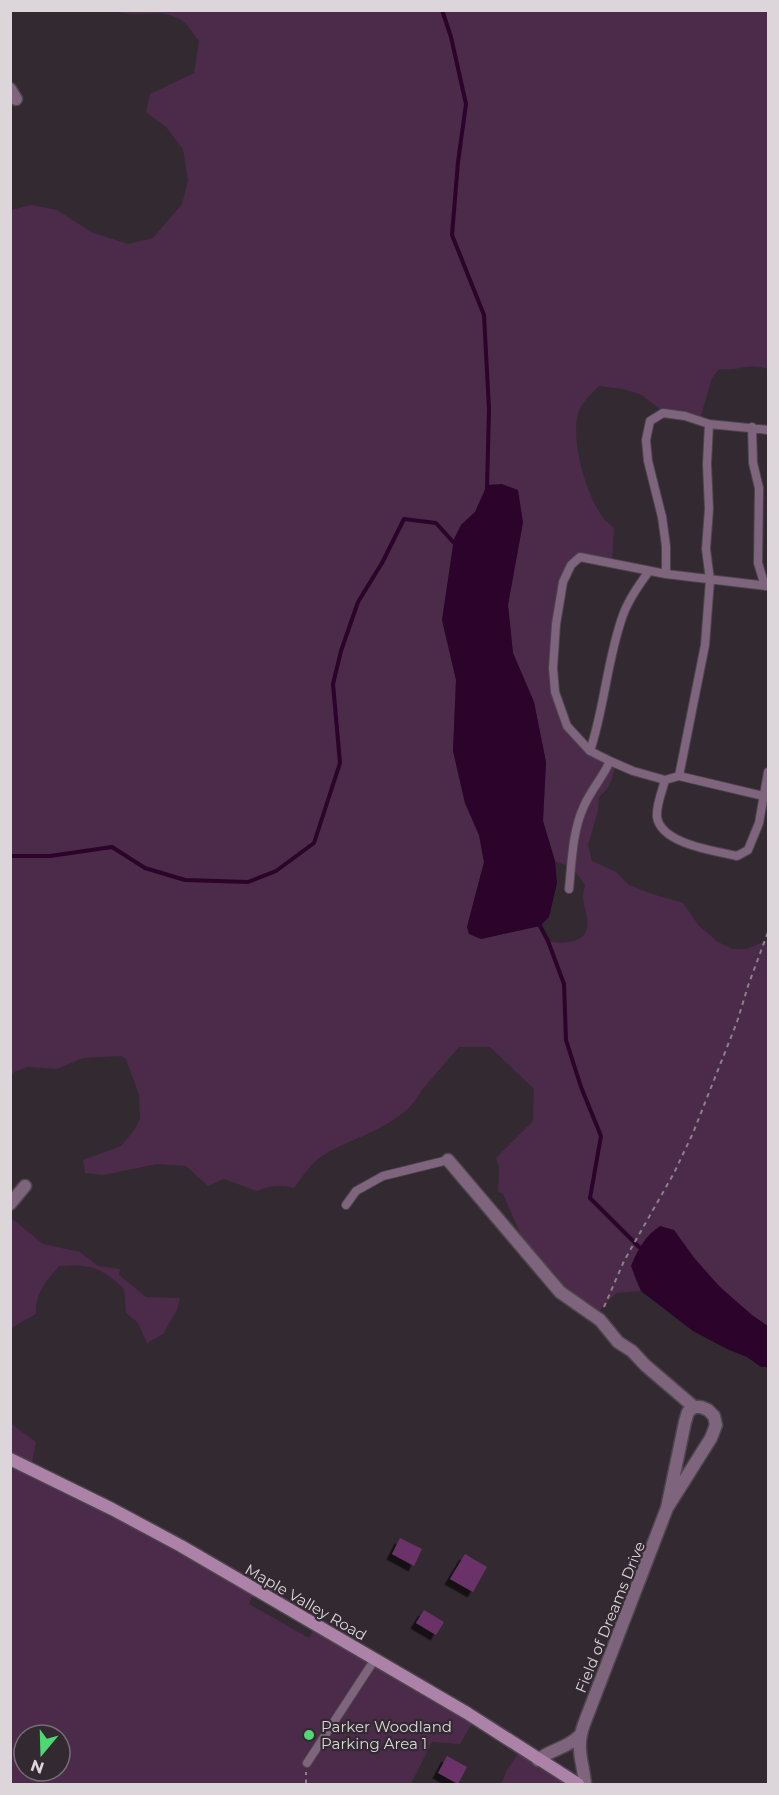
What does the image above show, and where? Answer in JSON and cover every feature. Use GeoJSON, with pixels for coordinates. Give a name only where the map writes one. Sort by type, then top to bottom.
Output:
{"type":"FeatureCollection","features":[{"type":"Feature","properties":{"kind":"street","name":"Field of Dreams Drive"},"geometry":{"type":"LineString","coordinates":[[448,1160],[560,1292],[600,1320],[618,1342],[632,1351],[694,1407]]}},
{"type":"Feature","properties":{"kind":"street"},"geometry":{"type":"LineString","coordinates":[[10,1204],[25,1186]]}},
{"type":"Feature","properties":{"kind":"street","name":"Field of Dreams Drive"},"geometry":{"type":"LineString","coordinates":[[585,1785],[578,1750],[579,1736],[667,1508],[688,1412],[694,1407],[701,1407],[714,1416],[716,1425],[711,1438],[667,1508]]}},
{"type":"Feature","properties":{"kind":"street","name":"Maple Valley Road"},"geometry":{"type":"LineString","coordinates":[[10,1459],[181,1546],[467,1713],[578,1785]]}},
{"type":"Feature","properties":{"kind":"street"},"geometry":{"type":"LineString","coordinates":[[538,1760],[543,1755],[573,1743],[579,1736]]}},
{"type":"Feature","properties":{"kind":"lane"},"geometry":{"type":"LineString","coordinates":[[666,574],[662,517],[648,461],[646,440],[650,422],[663,413],[685,416],[709,424],[768,430]]}},
{"type":"Feature","properties":{"kind":"lane"},"geometry":{"type":"LineString","coordinates":[[679,776],[705,645],[710,580],[706,549],[709,509],[707,464],[709,424]]}},
{"type":"Feature","properties":{"kind":"lane"},"geometry":{"type":"LineString","coordinates":[[752,427],[753,463],[759,488],[758,563],[767,586],[666,574],[580,557],[571,565],[563,582],[556,624],[553,668],[555,692],[567,726],[590,750],[633,771],[665,780],[679,776],[766,797]]}},
{"type":"Feature","properties":{"kind":"lane"},"geometry":{"type":"LineString","coordinates":[[590,750],[598,727],[623,615],[636,589],[649,571]]}},
{"type":"Feature","properties":{"kind":"lane"},"geometry":{"type":"LineString","coordinates":[[569,889],[574,839],[579,819],[583,807],[610,761]]}},
{"type":"Feature","properties":{"kind":"lane"},"geometry":{"type":"LineString","coordinates":[[665,780],[658,807],[660,828],[675,839],[737,856],[748,850],[759,823],[766,797],[768,772]]}},
{"type":"Feature","properties":{"kind":"lane"},"geometry":{"type":"LineString","coordinates":[[346,1205],[356,1191],[383,1176],[448,1160]]}},
{"type":"Feature","properties":{"kind":"lane"},"geometry":{"type":"LineString","coordinates":[[306,1763],[375,1659]]}},
{"type":"Feature","properties":{"kind":"path"},"geometry":{"type":"LineString","coordinates":[[600,1320],[614,1281],[674,1173],[702,1112],[768,932]]}},
{"type":"Feature","properties":{"kind":"shaded area"},"geometry":{"type":"Polygon","coordinates":[[[114,11],[768,11],[768,369],[754,366],[719,369],[712,378],[700,419],[662,411],[642,395],[623,389],[599,386],[583,404],[577,422],[578,451],[592,497],[604,519],[614,528],[612,562],[584,555],[566,575],[552,671],[564,725],[586,748],[616,759],[612,780],[599,797],[598,811],[588,845],[592,861],[616,872],[629,885],[683,903],[699,926],[718,942],[733,949],[746,949],[768,940],[768,1326],[754,1317],[716,1283],[674,1230],[633,1274],[641,1291],[616,1293],[594,1317],[554,1285],[522,1238],[503,1194],[498,1192],[499,1167],[496,1158],[533,1121],[534,1089],[490,1047],[459,1047],[403,1113],[379,1128],[320,1157],[294,1188],[275,1186],[257,1191],[224,1179],[208,1186],[186,1166],[157,1164],[104,1175],[85,1173],[83,1160],[121,1146],[140,1119],[139,1095],[126,1059],[121,1056],[83,1058],[57,1069],[27,1067],[14,1072],[11,1077],[11,210],[31,205],[57,210],[91,232],[128,244],[153,238],[182,204],[188,181],[183,149],[166,127],[146,112],[150,94],[194,73],[199,41],[184,22],[176,17],[114,11]],[[475,512],[461,525],[454,539],[442,620],[456,680],[453,751],[465,803],[479,835],[484,862],[467,927],[481,939],[540,926],[548,941],[565,943],[582,937],[587,928],[583,899],[585,885],[573,868],[555,861],[543,821],[546,762],[534,702],[513,653],[508,605],[523,522],[475,512]]]}},
{"type":"Feature","properties":{"kind":"shaded area"},"geometry":{"type":"Polygon","coordinates":[[[502,484],[518,490],[523,522],[508,605],[513,653],[534,702],[546,762],[543,821],[555,861],[557,883],[549,917],[540,926],[481,939],[469,934],[467,927],[484,862],[479,835],[465,803],[453,751],[456,680],[442,620],[454,539],[461,525],[475,512],[487,485],[502,484]]]}},
{"type":"Feature","properties":{"kind":"shaded area"},"geometry":{"type":"Polygon","coordinates":[[[10,1217],[43,1244],[80,1252],[98,1266],[120,1269],[119,1275],[146,1297],[180,1298],[177,1310],[163,1334],[147,1343],[138,1323],[126,1313],[124,1289],[94,1268],[79,1266],[59,1266],[39,1294],[36,1314],[11,1328],[10,1217]]]}},
{"type":"Feature","properties":{"kind":"shaded area"},"geometry":{"type":"Polygon","coordinates":[[[660,1226],[674,1230],[694,1258],[720,1287],[768,1326],[768,1367],[761,1367],[747,1357],[693,1331],[641,1291],[631,1266],[642,1243],[660,1226]]]}},
{"type":"Feature","properties":{"kind":"shaded area"},"geometry":{"type":"Polygon","coordinates":[[[10,1423],[36,1442],[31,1468],[254,1592],[249,1604],[309,1638],[315,1627],[474,1720],[460,1744],[432,1742],[411,1784],[11,1784],[10,1423]]]}},
{"type":"Feature","properties":{"kind":"shaded area"},"geometry":{"type":"Polygon","coordinates":[[[520,1751],[577,1784],[501,1784],[520,1751]]]}},
{"type":"Feature","properties":{"kind":"building"},"geometry":{"type":"Polygon","coordinates":[[[400,1538],[422,1549],[414,1566],[392,1554],[400,1538]]]}},
{"type":"Feature","properties":{"kind":"building"},"geometry":{"type":"Polygon","coordinates":[[[465,1554],[487,1567],[473,1592],[450,1579],[465,1554]]]}},
{"type":"Feature","properties":{"kind":"building"},"geometry":{"type":"Polygon","coordinates":[[[424,1610],[444,1622],[436,1635],[416,1623],[424,1610]]]}},
{"type":"Feature","properties":{"kind":"building"},"geometry":{"type":"Polygon","coordinates":[[[447,1756],[467,1767],[458,1784],[438,1773],[447,1756]]]}},
{"type":"Feature","properties":{"kind":"waterway"},"geometry":{"type":"LineString","coordinates":[[442,10],[451,37],[466,104],[452,235],[484,315],[489,409],[487,488]]}},
{"type":"Feature","properties":{"kind":"waterway"},"geometry":{"type":"LineString","coordinates":[[10,856],[50,856],[112,847],[145,868],[185,880],[248,882],[276,871],[314,843],[340,763],[333,684],[341,651],[358,602],[382,563],[404,519],[436,523],[455,544]]}},
{"type":"Feature","properties":{"kind":"waterway"},"geometry":{"type":"LineString","coordinates":[[539,924],[564,984],[566,1040],[581,1087],[601,1136],[590,1198],[639,1247]]}},
{"type":"Feature","properties":{"kind":"place","name":"Parker Woodland Parking Area 1"},"geometry":{"type":"Point","coordinates":[309,1735]}}]}
